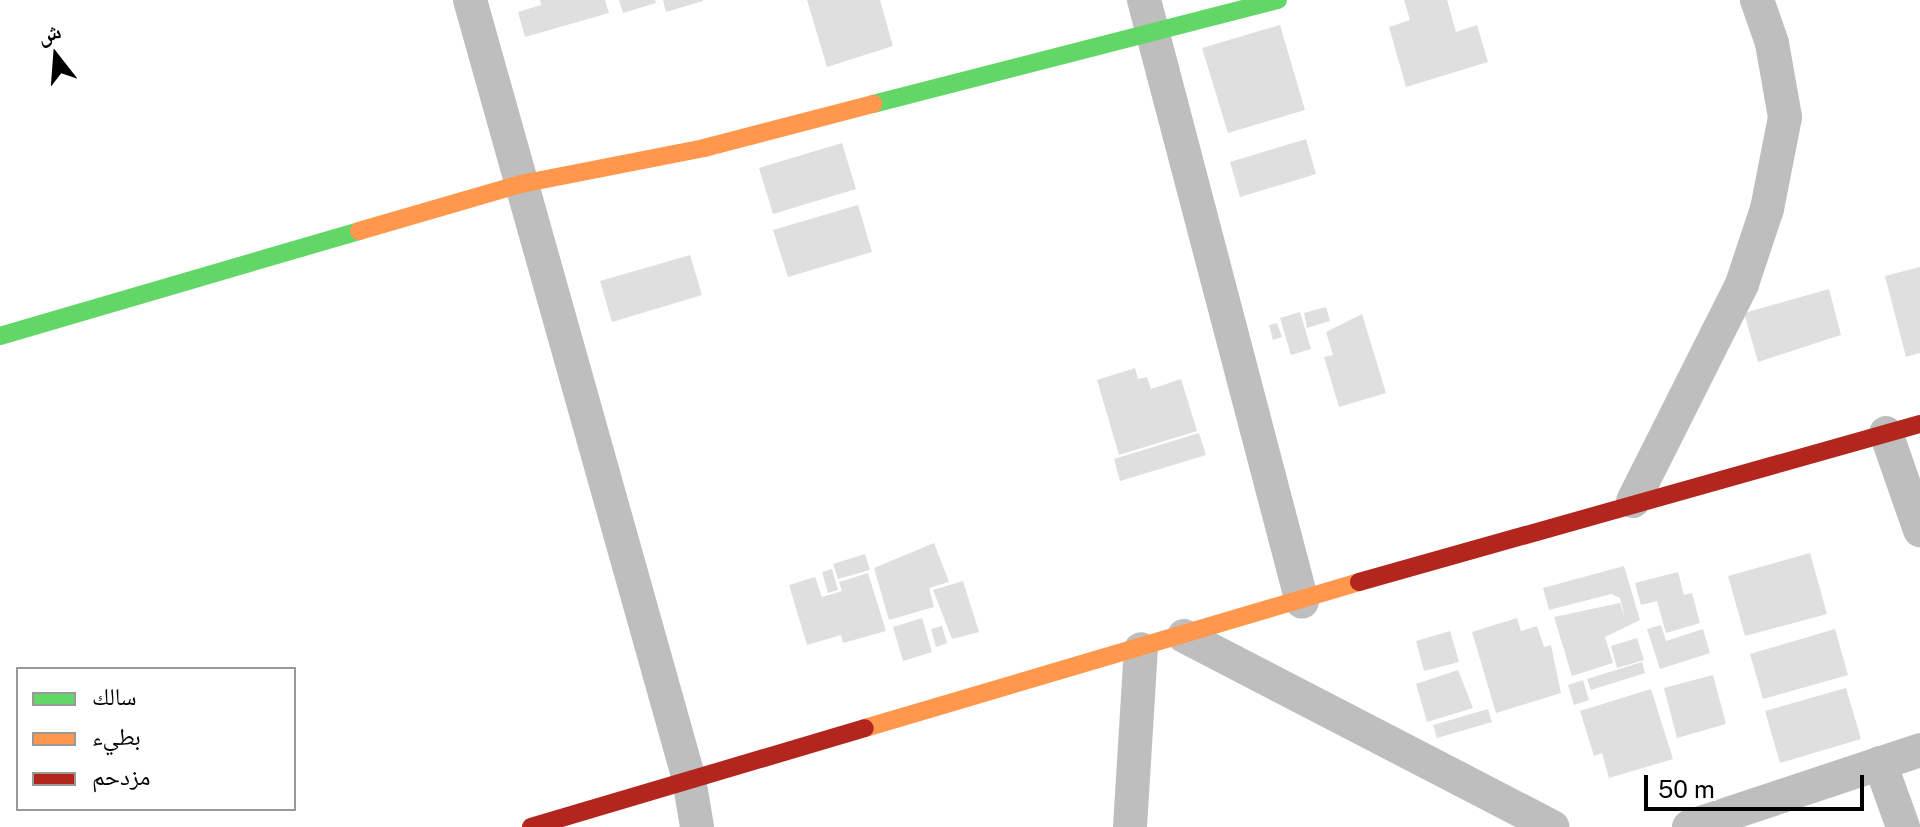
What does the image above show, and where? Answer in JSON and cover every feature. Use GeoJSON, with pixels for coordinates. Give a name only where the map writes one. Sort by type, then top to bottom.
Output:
{"type":"FeatureCollection","features":[{"type":"Feature","properties":{"kind":"street"},"geometry":{"type":"LineString","coordinates":[[470,0],[689,779],[697,827]]}},
{"type":"Feature","properties":{"kind":"street"},"geometry":{"type":"LineString","coordinates":[[0,336],[521,184],[720,144],[1148,16],[1278,0]]}},
{"type":"Feature","properties":{"kind":"street"},"geometry":{"type":"LineString","coordinates":[[1633,501],[1742,284],[1767,209],[1785,117],[1772,43],[1757,0]]}},
{"type":"Feature","properties":{"kind":"street"},"geometry":{"type":"LineString","coordinates":[[1148,16],[1302,602]]}},
{"type":"Feature","properties":{"kind":"street"},"geometry":{"type":"LineString","coordinates":[[531,827],[1302,602],[1633,501],[1920,424]]}},
{"type":"Feature","properties":{"kind":"street"},"geometry":{"type":"LineString","coordinates":[[1886,433],[1920,530]]}},
{"type":"Feature","properties":{"kind":"street"},"geometry":{"type":"LineString","coordinates":[[1184,636],[1552,827]]}},
{"type":"Feature","properties":{"kind":"street"},"geometry":{"type":"LineString","coordinates":[[1130,827],[1141,649]]}},
{"type":"Feature","properties":{"kind":"street"},"geometry":{"type":"LineString","coordinates":[[1689,827],[1920,750]]}},
{"type":"Feature","properties":{"kind":"street"},"geometry":{"type":"LineString","coordinates":[[1880,763],[1903,827]]}},
{"type":"Feature","properties":{"kind":"building"},"geometry":{"type":"Polygon","coordinates":[[[540,0],[605,0],[609,13],[525,37],[518,12],[541,5],[540,0]]]}},
{"type":"Feature","properties":{"kind":"building"},"geometry":{"type":"Polygon","coordinates":[[[619,0],[655,0],[656,3],[623,13],[619,0]]]}},
{"type":"Feature","properties":{"kind":"building"},"geometry":{"type":"Polygon","coordinates":[[[663,0],[703,0],[703,1],[666,12],[663,0]]]}},
{"type":"Feature","properties":{"kind":"building"},"geometry":{"type":"Polygon","coordinates":[[[807,0],[880,0],[893,46],[827,67],[807,0]]]}},
{"type":"Feature","properties":{"kind":"building"},"geometry":{"type":"Polygon","coordinates":[[[1404,0],[1447,0],[1456,32],[1477,25],[1488,62],[1406,87],[1389,27],[1410,20],[1404,0]]]}},
{"type":"Feature","properties":{"kind":"building"},"geometry":{"type":"Polygon","coordinates":[[[1280,25],[1305,110],[1228,133],[1202,48],[1280,25]]]}},
{"type":"Feature","properties":{"kind":"building"},"geometry":{"type":"Polygon","coordinates":[[[1306,139],[1316,174],[1240,197],[1230,162],[1306,139]]]}},
{"type":"Feature","properties":{"kind":"building"},"geometry":{"type":"Polygon","coordinates":[[[842,143],[856,189],[773,214],[759,168],[842,143]]]}},
{"type":"Feature","properties":{"kind":"building"},"geometry":{"type":"Polygon","coordinates":[[[858,205],[872,252],[788,277],[773,230],[858,205]]]}},
{"type":"Feature","properties":{"kind":"building"},"geometry":{"type":"Polygon","coordinates":[[[690,255],[702,295],[612,322],[600,281],[690,255]]]}},
{"type":"Feature","properties":{"kind":"building"},"geometry":{"type":"Polygon","coordinates":[[[1920,267],[1920,353],[1906,357],[1885,276],[1920,267]]]}},
{"type":"Feature","properties":{"kind":"building"},"geometry":{"type":"Polygon","coordinates":[[[1829,289],[1841,335],[1758,362],[1744,313],[1829,289]]]}},
{"type":"Feature","properties":{"kind":"building"},"geometry":{"type":"Polygon","coordinates":[[[1326,307],[1330,321],[1307,328],[1304,313],[1326,307]]]}},
{"type":"Feature","properties":{"kind":"building"},"geometry":{"type":"Polygon","coordinates":[[[1300,312],[1311,349],[1291,355],[1280,318],[1300,312]]]}},
{"type":"Feature","properties":{"kind":"building"},"geometry":{"type":"Polygon","coordinates":[[[1362,314],[1386,393],[1339,407],[1324,357],[1333,355],[1326,332],[1362,314]]]}},
{"type":"Feature","properties":{"kind":"building"},"geometry":{"type":"Polygon","coordinates":[[[1277,323],[1282,337],[1273,340],[1269,325],[1277,323]]]}},
{"type":"Feature","properties":{"kind":"building"},"geometry":{"type":"Polygon","coordinates":[[[1135,368],[1138,379],[1147,377],[1151,389],[1181,379],[1197,431],[1119,455],[1097,380],[1135,368]]]}},
{"type":"Feature","properties":{"kind":"building"},"geometry":{"type":"Polygon","coordinates":[[[1199,433],[1206,455],[1120,481],[1114,459],[1199,433]]]}},
{"type":"Feature","properties":{"kind":"building"},"geometry":{"type":"Polygon","coordinates":[[[934,543],[949,582],[929,588],[934,607],[889,620],[874,568],[934,543]]]}},
{"type":"Feature","properties":{"kind":"building"},"geometry":{"type":"Polygon","coordinates":[[[1810,553],[1827,614],[1745,636],[1728,576],[1810,553]]]}},
{"type":"Feature","properties":{"kind":"building"},"geometry":{"type":"Polygon","coordinates":[[[865,554],[870,570],[838,579],[833,564],[865,554]]]}},
{"type":"Feature","properties":{"kind":"building"},"geometry":{"type":"Polygon","coordinates":[[[1624,566],[1640,620],[1605,637],[1613,663],[1572,676],[1554,617],[1620,603],[1625,619],[1620,598],[1611,594],[1549,610],[1543,588],[1624,566]]]}},
{"type":"Feature","properties":{"kind":"building"},"geometry":{"type":"Polygon","coordinates":[[[832,569],[838,590],[828,593],[822,572],[832,569]]]}},
{"type":"Feature","properties":{"kind":"building"},"geometry":{"type":"Polygon","coordinates":[[[1678,572],[1684,595],[1692,593],[1700,623],[1666,633],[1657,601],[1641,605],[1635,583],[1678,572]]]}},
{"type":"Feature","properties":{"kind":"building"},"geometry":{"type":"Polygon","coordinates":[[[868,573],[886,631],[843,643],[841,635],[807,645],[789,585],[815,577],[822,597],[842,591],[839,582],[868,573]]]}},
{"type":"Feature","properties":{"kind":"building"},"geometry":{"type":"Polygon","coordinates":[[[963,581],[979,632],[952,639],[933,590],[963,581]]]}},
{"type":"Feature","properties":{"kind":"building"},"geometry":{"type":"Polygon","coordinates":[[[922,618],[932,652],[903,661],[893,627],[922,618]]]}},
{"type":"Feature","properties":{"kind":"building"},"geometry":{"type":"Polygon","coordinates":[[[1517,618],[1521,631],[1537,626],[1544,647],[1551,645],[1561,693],[1496,713],[1472,632],[1517,618]]]}},
{"type":"Feature","properties":{"kind":"building"},"geometry":{"type":"Polygon","coordinates":[[[1661,625],[1666,641],[1703,629],[1710,653],[1660,669],[1647,629],[1661,625]]]}},
{"type":"Feature","properties":{"kind":"building"},"geometry":{"type":"Polygon","coordinates":[[[942,626],[947,643],[936,647],[931,629],[942,626]]]}},
{"type":"Feature","properties":{"kind":"building"},"geometry":{"type":"Polygon","coordinates":[[[1835,629],[1848,675],[1763,699],[1750,654],[1835,629]]]}},
{"type":"Feature","properties":{"kind":"building"},"geometry":{"type":"Polygon","coordinates":[[[1450,631],[1459,662],[1424,671],[1416,641],[1450,631]]]}},
{"type":"Feature","properties":{"kind":"building"},"geometry":{"type":"Polygon","coordinates":[[[1637,638],[1644,660],[1617,668],[1611,646],[1637,638]]]}},
{"type":"Feature","properties":{"kind":"building"},"geometry":{"type":"Polygon","coordinates":[[[1642,662],[1645,673],[1591,690],[1587,679],[1642,662]]]}},
{"type":"Feature","properties":{"kind":"building"},"geometry":{"type":"Polygon","coordinates":[[[1458,670],[1473,708],[1427,722],[1416,684],[1458,670]]]}},
{"type":"Feature","properties":{"kind":"building"},"geometry":{"type":"Polygon","coordinates":[[[1713,675],[1726,724],[1677,738],[1664,688],[1713,675]]]}},
{"type":"Feature","properties":{"kind":"building"},"geometry":{"type":"Polygon","coordinates":[[[1583,680],[1589,700],[1574,705],[1568,685],[1583,680]]]}},
{"type":"Feature","properties":{"kind":"building"},"geometry":{"type":"Polygon","coordinates":[[[1846,688],[1861,739],[1780,763],[1765,711],[1846,688]]]}},
{"type":"Feature","properties":{"kind":"building"},"geometry":{"type":"Polygon","coordinates":[[[1651,689],[1673,759],[1609,778],[1602,753],[1594,756],[1580,711],[1651,689]]]}},
{"type":"Feature","properties":{"kind":"building"},"geometry":{"type":"Polygon","coordinates":[[[1488,709],[1492,722],[1437,738],[1433,725],[1488,709]]]}},
{"type":"Feature","properties":{"kind":"traffic: fast"},"geometry":{"type":"LineString","coordinates":[[873,104],[1278,0]]}},
{"type":"Feature","properties":{"kind":"traffic: fast"},"geometry":{"type":"LineString","coordinates":[[0,336],[359,231]]}},
{"type":"Feature","properties":{"kind":"traffic: slow"},"geometry":{"type":"LineString","coordinates":[[359,231],[521,184],[704,148],[873,104]]}},
{"type":"Feature","properties":{"kind":"traffic: slow"},"geometry":{"type":"LineString","coordinates":[[865,728],[1359,582]]}},
{"type":"Feature","properties":{"kind":"traffic: jam"},"geometry":{"type":"LineString","coordinates":[[1359,582],[1920,424]]}},
{"type":"Feature","properties":{"kind":"traffic: jam"},"geometry":{"type":"LineString","coordinates":[[531,827],[865,728]]}}]}
